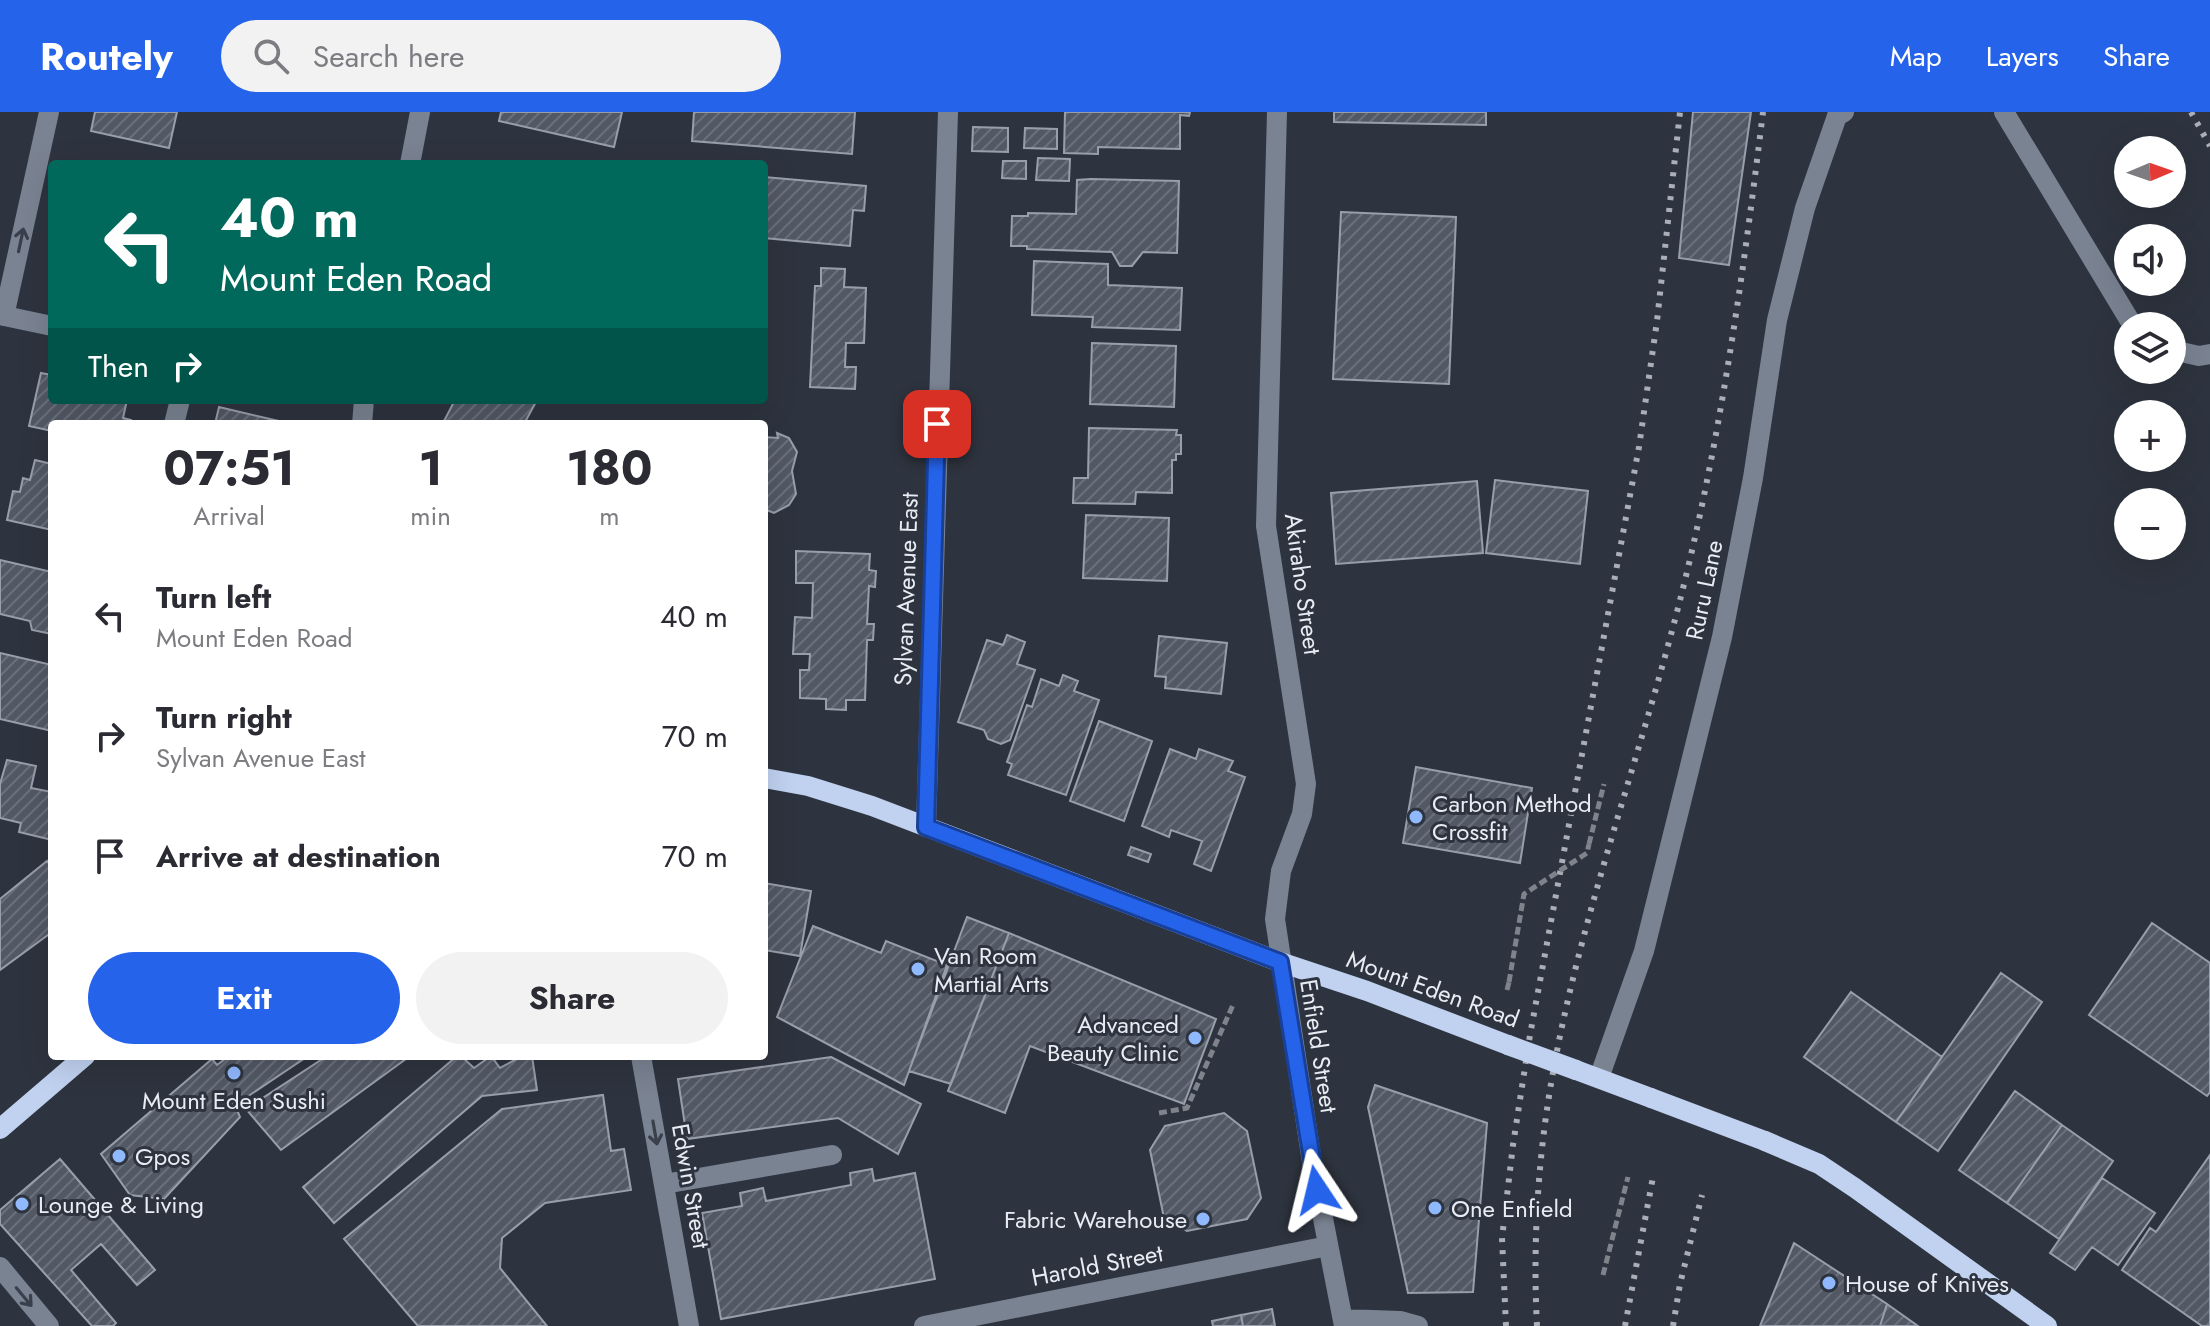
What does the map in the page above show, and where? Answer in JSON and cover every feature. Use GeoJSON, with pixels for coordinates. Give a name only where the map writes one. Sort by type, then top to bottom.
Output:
{"type":"FeatureCollection","features":[{"type":"Feature","properties":{"kind":"main road","name":"Mount Eden Road"},"geometry":{"type":"LineString","coordinates":[[768,779],[808,786],[926,827],[1280,962],[1367,991],[1599,1078],[1819,1164],[2047,1326]]}},
{"type":"Feature","properties":{"kind":"main road"},"geometry":{"type":"LineString","coordinates":[[0,1129],[80,1060]]}},
{"type":"Feature","properties":{"kind":"street"},"geometry":{"type":"LineString","coordinates":[[48,325],[2,316],[49,112]]}},
{"type":"Feature","properties":{"kind":"street"},"geometry":{"type":"LineString","coordinates":[[411,160],[420,112]]}},
{"type":"Feature","properties":{"kind":"street","name":"Sylvan Avenue East"},"geometry":{"type":"LineString","coordinates":[[926,827],[948,112]]}},
{"type":"Feature","properties":{"kind":"street","name":"Akiraho Street"},"geometry":{"type":"LineString","coordinates":[[1277,112],[1266,526],[1306,784],[1302,814],[1281,871],[1275,919],[1280,962]]}},
{"type":"Feature","properties":{"kind":"street"},"geometry":{"type":"LineString","coordinates":[[2004,112],[2125,312]]}},
{"type":"Feature","properties":{"kind":"street","name":"Ruru Lane"},"geometry":{"type":"LineString","coordinates":[[1599,1078],[1644,951],[1722,637],[1753,478],[1777,320],[1805,208],[1839,113]]}},
{"type":"Feature","properties":{"kind":"street","name":"Enfield Street"},"geometry":{"type":"LineString","coordinates":[[1280,962],[1312,1162],[1344,1322]]}},
{"type":"Feature","properties":{"kind":"street","name":"Edwin Street"},"geometry":{"type":"LineString","coordinates":[[642,1060],[689,1326]]}},
{"type":"Feature","properties":{"kind":"street"},"geometry":{"type":"LineString","coordinates":[[664,1184],[832,1155]]}},
{"type":"Feature","properties":{"kind":"street","name":"Harold Street"},"geometry":{"type":"LineString","coordinates":[[924,1326],[1328,1246]]}},
{"type":"Feature","properties":{"kind":"street"},"geometry":{"type":"LineString","coordinates":[[0,1267],[49,1326]]}},
{"type":"Feature","properties":{"kind":"street"},"geometry":{"type":"LineString","coordinates":[[1344,1322],[1400,1321],[1418,1326]]}},
{"type":"Feature","properties":{"kind":"path"},"geometry":{"type":"LineString","coordinates":[[1507,990],[1524,894],[1587,853],[1604,784]]}},
{"type":"Feature","properties":{"kind":"path"},"geometry":{"type":"LineString","coordinates":[[1159,1113],[1187,1108],[1233,1005]]}},
{"type":"Feature","properties":{"kind":"path"},"geometry":{"type":"LineString","coordinates":[[1603,1275],[1628,1177]]}},
{"type":"Feature","properties":{"kind":"building"},"geometry":{"type":"Polygon","coordinates":[[[95,112],[177,112],[169,148],[91,131],[95,112]]]}},
{"type":"Feature","properties":{"kind":"building"},"geometry":{"type":"Polygon","coordinates":[[[501,112],[622,112],[614,147],[499,121],[501,112]]]}},
{"type":"Feature","properties":{"kind":"building"},"geometry":{"type":"Polygon","coordinates":[[[694,112],[855,112],[852,154],[692,141],[694,112]]]}},
{"type":"Feature","properties":{"kind":"building"},"geometry":{"type":"Polygon","coordinates":[[[1065,112],[1190,112],[1189,116],[1180,115],[1180,149],[1098,147],[1098,154],[1064,153],[1065,112]]]}},
{"type":"Feature","properties":{"kind":"building"},"geometry":{"type":"Polygon","coordinates":[[[1334,112],[1486,112],[1486,125],[1334,122],[1334,112]]]}},
{"type":"Feature","properties":{"kind":"building"},"geometry":{"type":"Polygon","coordinates":[[[1693,112],[1751,112],[1729,265],[1679,258],[1693,112]]]}},
{"type":"Feature","properties":{"kind":"building"},"geometry":{"type":"Polygon","coordinates":[[[973,127],[1008,128],[1008,152],[972,151],[973,127]]]}},
{"type":"Feature","properties":{"kind":"building"},"geometry":{"type":"Polygon","coordinates":[[[1025,128],[1057,129],[1057,149],[1024,148],[1025,128]]]}},
{"type":"Feature","properties":{"kind":"building"},"geometry":{"type":"Polygon","coordinates":[[[1038,158],[1070,159],[1069,181],[1036,180],[1038,158]]]}},
{"type":"Feature","properties":{"kind":"building"},"geometry":{"type":"Polygon","coordinates":[[[1003,161],[1026,161],[1026,179],[1002,178],[1003,161]]]}},
{"type":"Feature","properties":{"kind":"building"},"geometry":{"type":"Polygon","coordinates":[[[768,177],[866,186],[864,211],[853,210],[850,246],[768,238],[768,177]]]}},
{"type":"Feature","properties":{"kind":"building"},"geometry":{"type":"Polygon","coordinates":[[[1077,180],[1179,181],[1177,253],[1143,252],[1132,266],[1120,266],[1112,252],[1011,246],[1012,216],[1028,216],[1028,213],[1076,214],[1077,180]]]}},
{"type":"Feature","properties":{"kind":"building"},"geometry":{"type":"Polygon","coordinates":[[[1341,212],[1456,217],[1449,384],[1333,379],[1341,212]]]}},
{"type":"Feature","properties":{"kind":"building"},"geometry":{"type":"Polygon","coordinates":[[[1034,261],[1108,264],[1108,285],[1182,288],[1180,330],[1092,327],[1093,317],[1032,315],[1034,261]]]}},
{"type":"Feature","properties":{"kind":"building"},"geometry":{"type":"Polygon","coordinates":[[[821,268],[845,269],[844,287],[866,288],[864,343],[846,343],[845,367],[856,367],[855,389],[810,387],[815,286],[821,286],[821,268]]]}},
{"type":"Feature","properties":{"kind":"building"},"geometry":{"type":"Polygon","coordinates":[[[1092,343],[1176,346],[1174,407],[1090,404],[1092,343]]]}},
{"type":"Feature","properties":{"kind":"building"},"geometry":{"type":"Polygon","coordinates":[[[41,373],[48,374],[48,404],[126,404],[123,418],[131,420],[48,420],[48,430],[29,426],[41,373]]]}},
{"type":"Feature","properties":{"kind":"building"},"geometry":{"type":"Polygon","coordinates":[[[453,404],[535,404],[526,420],[445,420],[453,404]]]}},
{"type":"Feature","properties":{"kind":"building"},"geometry":{"type":"Polygon","coordinates":[[[219,407],[274,420],[216,420],[219,407]]]}},
{"type":"Feature","properties":{"kind":"building"},"geometry":{"type":"Polygon","coordinates":[[[1089,428],[1177,430],[1176,435],[1181,435],[1181,454],[1176,454],[1176,460],[1172,460],[1172,493],[1136,492],[1135,504],[1073,503],[1074,478],[1088,478],[1089,428]]]}},
{"type":"Feature","properties":{"kind":"building"},"geometry":{"type":"Polygon","coordinates":[[[777,433],[789,438],[797,452],[792,471],[796,494],[789,505],[774,513],[768,511],[768,437],[778,438],[777,433]]]}},
{"type":"Feature","properties":{"kind":"building"},"geometry":{"type":"Polygon","coordinates":[[[35,460],[48,463],[48,529],[7,520],[13,491],[20,492],[23,478],[30,480],[35,460]]]}},
{"type":"Feature","properties":{"kind":"building"},"geometry":{"type":"Polygon","coordinates":[[[1495,480],[1588,491],[1580,564],[1486,553],[1495,480]]]}},
{"type":"Feature","properties":{"kind":"building"},"geometry":{"type":"Polygon","coordinates":[[[1477,481],[1483,553],[1336,564],[1331,493],[1477,481]]]}},
{"type":"Feature","properties":{"kind":"building"},"geometry":{"type":"Polygon","coordinates":[[[1086,515],[1169,518],[1167,581],[1083,578],[1086,515]]]}},
{"type":"Feature","properties":{"kind":"building"},"geometry":{"type":"Polygon","coordinates":[[[796,551],[870,554],[869,570],[876,571],[875,587],[869,586],[867,624],[874,624],[873,640],[867,640],[865,700],[846,700],[846,710],[826,709],[826,699],[800,698],[800,670],[809,670],[810,654],[793,654],[795,617],[812,618],[813,583],[796,583],[796,551]]]}},
{"type":"Feature","properties":{"kind":"building"},"geometry":{"type":"Polygon","coordinates":[[[0,560],[48,571],[48,633],[32,630],[30,621],[0,614],[0,560]]]}},
{"type":"Feature","properties":{"kind":"building"},"geometry":{"type":"Polygon","coordinates":[[[1007,635],[1025,642],[1017,664],[1035,670],[1010,740],[1001,744],[988,739],[984,730],[958,722],[987,640],[1003,645],[1007,635]]]}},
{"type":"Feature","properties":{"kind":"building"},"geometry":{"type":"Polygon","coordinates":[[[1159,636],[1227,643],[1221,694],[1165,688],[1166,677],[1155,676],[1159,636]]]}},
{"type":"Feature","properties":{"kind":"building"},"geometry":{"type":"Polygon","coordinates":[[[0,653],[48,664],[48,730],[0,719],[0,653]]]}},
{"type":"Feature","properties":{"kind":"building"},"geometry":{"type":"Polygon","coordinates":[[[1063,675],[1078,681],[1074,691],[1099,700],[1066,795],[1008,775],[1012,764],[1007,762],[1027,705],[1032,707],[1041,679],[1059,686],[1063,675]]]}},
{"type":"Feature","properties":{"kind":"building"},"geometry":{"type":"Polygon","coordinates":[[[1099,721],[1152,741],[1124,821],[1070,801],[1099,721]]]}},
{"type":"Feature","properties":{"kind":"building"},"geometry":{"type":"Polygon","coordinates":[[[1170,749],[1196,759],[1199,749],[1233,761],[1228,771],[1245,777],[1211,871],[1194,864],[1202,841],[1171,830],[1169,837],[1142,826],[1170,749]]]}},
{"type":"Feature","properties":{"kind":"building"},"geometry":{"type":"Polygon","coordinates":[[[7,760],[36,766],[31,788],[48,791],[48,839],[19,832],[21,823],[0,818],[0,784],[7,760]]]}},
{"type":"Feature","properties":{"kind":"building"},"geometry":{"type":"Polygon","coordinates":[[[1416,767],[1532,788],[1520,863],[1403,843],[1416,767]]]}},
{"type":"Feature","properties":{"kind":"building"},"geometry":{"type":"Polygon","coordinates":[[[1131,847],[1151,854],[1148,862],[1128,855],[1131,847]]]}},
{"type":"Feature","properties":{"kind":"building"},"geometry":{"type":"Polygon","coordinates":[[[48,862],[48,935],[0,970],[0,899],[48,862]]]}},
{"type":"Feature","properties":{"kind":"building"},"geometry":{"type":"Polygon","coordinates":[[[768,884],[811,891],[800,956],[768,951],[768,884]]]}},
{"type":"Feature","properties":{"kind":"building"},"geometry":{"type":"Polygon","coordinates":[[[967,917],[1009,933],[951,1084],[909,1071],[967,917]]]}},
{"type":"Feature","properties":{"kind":"building"},"geometry":{"type":"Polygon","coordinates":[[[2152,923],[2210,963],[2210,1092],[2207,1096],[2089,1015],[2152,923]]]}},
{"type":"Feature","properties":{"kind":"building"},"geometry":{"type":"Polygon","coordinates":[[[813,926],[881,953],[886,941],[947,965],[904,1085],[777,1017],[813,926]]]}},
{"type":"Feature","properties":{"kind":"building"},"geometry":{"type":"Polygon","coordinates":[[[1009,933],[1216,1019],[1184,1104],[1030,1046],[1005,1113],[948,1091],[1009,933]]]}},
{"type":"Feature","properties":{"kind":"building"},"geometry":{"type":"Polygon","coordinates":[[[2001,973],[2042,1002],[1938,1151],[1896,1122],[2001,973]]]}},
{"type":"Feature","properties":{"kind":"building"},"geometry":{"type":"Polygon","coordinates":[[[1851,992],[1942,1057],[1896,1122],[1804,1057],[1851,992]]]}},
{"type":"Feature","properties":{"kind":"building"},"geometry":{"type":"Polygon","coordinates":[[[831,1057],[921,1104],[898,1154],[838,1118],[687,1139],[678,1079],[831,1057]]]}},
{"type":"Feature","properties":{"kind":"building"},"geometry":{"type":"Polygon","coordinates":[[[211,1060],[217,1065],[224,1060],[302,1060],[235,1105],[240,1117],[164,1199],[130,1195],[101,1154],[211,1060]]]}},
{"type":"Feature","properties":{"kind":"building"},"geometry":{"type":"Polygon","coordinates":[[[321,1060],[405,1060],[281,1150],[246,1109],[321,1060]]]}},
{"type":"Feature","properties":{"kind":"building"},"geometry":{"type":"Polygon","coordinates":[[[452,1060],[465,1060],[474,1068],[485,1060],[494,1060],[500,1068],[515,1060],[533,1060],[537,1090],[482,1096],[334,1223],[303,1187],[452,1060]]]}},
{"type":"Feature","properties":{"kind":"building","name":"One Enfield"},"geometry":{"type":"Polygon","coordinates":[[[1375,1085],[1487,1123],[1473,1292],[1408,1293],[1368,1107],[1375,1085]]]}},
{"type":"Feature","properties":{"kind":"building"},"geometry":{"type":"Polygon","coordinates":[[[2015,1091],[2062,1125],[2007,1203],[1959,1170],[2015,1091]]]}},
{"type":"Feature","properties":{"kind":"building"},"geometry":{"type":"Polygon","coordinates":[[[603,1095],[611,1151],[624,1149],[631,1190],[545,1203],[502,1238],[500,1268],[547,1326],[418,1326],[344,1239],[502,1109],[603,1095]]]}},
{"type":"Feature","properties":{"kind":"building"},"geometry":{"type":"Polygon","coordinates":[[[1224,1113],[1247,1131],[1261,1198],[1247,1219],[1187,1231],[1164,1218],[1150,1150],[1165,1126],[1224,1113]]]}},
{"type":"Feature","properties":{"kind":"building"},"geometry":{"type":"Polygon","coordinates":[[[2062,1125],[2113,1161],[2059,1239],[2007,1203],[2062,1125]]]}},
{"type":"Feature","properties":{"kind":"building"},"geometry":{"type":"Polygon","coordinates":[[[2210,1155],[2210,1326],[2202,1326],[2122,1270],[2150,1228],[2156,1232],[2210,1155]]]}},
{"type":"Feature","properties":{"kind":"building"},"geometry":{"type":"Polygon","coordinates":[[[60,1159],[155,1270],[137,1285],[101,1244],[71,1270],[116,1323],[113,1326],[92,1326],[0,1224],[0,1210],[60,1159]]]}},
{"type":"Feature","properties":{"kind":"building"},"geometry":{"type":"Polygon","coordinates":[[[872,1169],[874,1181],[915,1173],[935,1279],[721,1319],[702,1213],[742,1206],[740,1193],[763,1188],[766,1201],[851,1185],[850,1173],[872,1169]]]}},
{"type":"Feature","properties":{"kind":"building"},"geometry":{"type":"Polygon","coordinates":[[[2102,1178],[2155,1213],[2118,1265],[2092,1247],[2075,1270],[2050,1253],[2102,1178]]]}},
{"type":"Feature","properties":{"kind":"building"},"geometry":{"type":"Polygon","coordinates":[[[1794,1243],[1887,1304],[1880,1326],[1760,1326],[1794,1243]]]}},
{"type":"Feature","properties":{"kind":"building"},"geometry":{"type":"Polygon","coordinates":[[[1887,1304],[1918,1326],[1880,1326],[1887,1304]]]}},
{"type":"Feature","properties":{"kind":"building"},"geometry":{"type":"Polygon","coordinates":[[[1272,1309],[1275,1326],[1243,1326],[1241,1315],[1272,1309]]]}},
{"type":"Feature","properties":{"kind":"building"},"geometry":{"type":"Polygon","coordinates":[[[1241,1315],[1243,1326],[1213,1326],[1212,1321],[1241,1315]]]}},
{"type":"Feature","properties":{"kind":"railway"},"geometry":{"type":"LineString","coordinates":[[1506,1326],[1502,1238],[1513,1145],[1530,1035],[1639,447],[1657,321],[1680,112]]}},
{"type":"Feature","properties":{"kind":"railway"},"geometry":{"type":"LineString","coordinates":[[1537,1326],[1539,1182],[1549,1096],[1588,919],[1673,627],[1703,500],[1737,306],[1763,112]]}},
{"type":"Feature","properties":{"kind":"railway"},"geometry":{"type":"LineString","coordinates":[[2191,112],[2210,146]]}},
{"type":"Feature","properties":{"kind":"railway"},"geometry":{"type":"LineString","coordinates":[[1625,1326],[1653,1177]]}},
{"type":"Feature","properties":{"kind":"railway"},"geometry":{"type":"LineString","coordinates":[[1673,1326],[1702,1195]]}},
{"type":"Feature","properties":{"kind":"place","name":"Carbon Method Crossfit"},"geometry":{"type":"Point","coordinates":[1416,817]}},
{"type":"Feature","properties":{"kind":"place","name":"Van Room Martial Arts"},"geometry":{"type":"Point","coordinates":[918,969]}},
{"type":"Feature","properties":{"kind":"place","name":"Advanced Beauty Clinic"},"geometry":{"type":"Point","coordinates":[1195,1038]}},
{"type":"Feature","properties":{"kind":"place","name":"Mount Eden Sushi"},"geometry":{"type":"Point","coordinates":[234,1073]}},
{"type":"Feature","properties":{"kind":"place","name":"Gpos"},"geometry":{"type":"Point","coordinates":[119,1156]}},
{"type":"Feature","properties":{"kind":"place","name":"Lounge & Living"},"geometry":{"type":"Point","coordinates":[22,1204]}},
{"type":"Feature","properties":{"kind":"place","name":"One Enfield"},"geometry":{"type":"Point","coordinates":[1435,1208]}},
{"type":"Feature","properties":{"kind":"place","name":"Fabric Warehouse"},"geometry":{"type":"Point","coordinates":[1203,1219]}},
{"type":"Feature","properties":{"kind":"place","name":"House of Knives"},"geometry":{"type":"Point","coordinates":[1829,1283]}},
{"type":"Feature","properties":{"kind":"route"},"geometry":{"type":"LineString","coordinates":[[937,424],[926,827],[1280,962],[1317,1190]]}}]}
